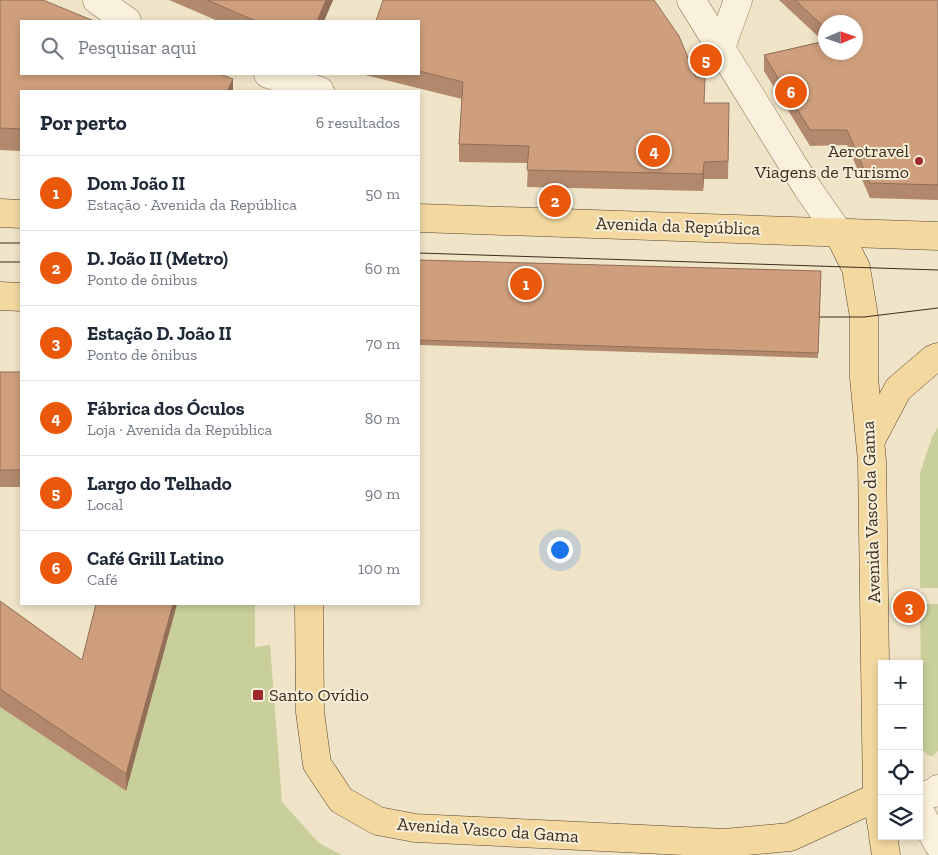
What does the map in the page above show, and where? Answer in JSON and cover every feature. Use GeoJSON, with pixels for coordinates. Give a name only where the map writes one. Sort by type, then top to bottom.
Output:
{"type":"FeatureCollection","features":[{"type":"Feature","properties":{"kind":"main road"},"geometry":{"type":"LineString","coordinates":[[0,213],[20,214]]}},
{"type":"Feature","properties":{"kind":"main road","name":"Avenida da República"},"geometry":{"type":"LineString","coordinates":[[420,218],[938,236]]}},
{"type":"Feature","properties":{"kind":"main road","name":"Avenida Vasco da Gama"},"geometry":{"type":"LineString","coordinates":[[838,232],[856,268],[864,317],[864,378],[871,440],[879,795]]}},
{"type":"Feature","properties":{"kind":"main road"},"geometry":{"type":"LineString","coordinates":[[0,296],[20,297]]}},
{"type":"Feature","properties":{"kind":"main road"},"geometry":{"type":"LineString","coordinates":[[871,440],[898,389],[936,361]]}},
{"type":"Feature","properties":{"kind":"main road","name":"Avenida Vasco da Gama"},"geometry":{"type":"LineString","coordinates":[[309,605],[310,712],[317,764],[341,800],[378,821],[415,828],[733,849],[790,836],[878,797]]}},
{"type":"Feature","properties":{"kind":"main road"},"geometry":{"type":"LineString","coordinates":[[884,840],[886,855]]}},
{"type":"Feature","properties":{"kind":"street"},"geometry":{"type":"LineString","coordinates":[[97,0],[127,20]]}},
{"type":"Feature","properties":{"kind":"street"},"geometry":{"type":"LineString","coordinates":[[690,0],[808,189],[838,232]]}},
{"type":"Feature","properties":{"kind":"street"},"geometry":{"type":"LineString","coordinates":[[720,48],[738,0]]}},
{"type":"Feature","properties":{"kind":"street"},"geometry":{"type":"LineString","coordinates":[[271,75],[317,90]]}},
{"type":"Feature","properties":{"kind":"street"},"geometry":{"type":"LineString","coordinates":[[923,795],[934,793],[938,789]]}},
{"type":"Feature","properties":{"kind":"street"},"geometry":{"type":"LineString","coordinates":[[923,817],[938,844]]}},
{"type":"Feature","properties":{"kind":"green space"},"geometry":{"type":"Polygon","coordinates":[[[938,427],[938,588],[920,588],[920,473],[932,437],[938,427]]]}},
{"type":"Feature","properties":{"kind":"green space"},"geometry":{"type":"Polygon","coordinates":[[[920,604],[938,604],[938,751],[933,756],[927,755],[923,750],[923,660],[921,660],[920,604]]]}},
{"type":"Feature","properties":{"kind":"green space"},"geometry":{"type":"Polygon","coordinates":[[[177,605],[255,605],[255,647],[270,645],[282,802],[319,843],[342,855],[0,855],[0,707],[126,791],[177,605]]]}},
{"type":"Feature","properties":{"kind":"building"},"geometry":{"type":"Polygon","coordinates":[[[0,0],[43,0],[92,20],[20,20],[20,75],[223,75],[233,79],[228,90],[20,90],[20,129],[0,128],[0,0]]]}},
{"type":"Feature","properties":{"kind":"building"},"geometry":{"type":"Polygon","coordinates":[[[207,0],[326,0],[317,20],[254,20],[207,0]]]}},
{"type":"Feature","properties":{"kind":"building"},"geometry":{"type":"Polygon","coordinates":[[[383,0],[654,0],[679,36],[696,77],[705,77],[704,103],[729,103],[728,161],[704,162],[703,174],[527,170],[529,146],[459,144],[463,82],[420,71],[420,20],[376,20],[383,0]]]}},
{"type":"Feature","properties":{"kind":"building"},"geometry":{"type":"Polygon","coordinates":[[[795,0],[938,0],[938,185],[870,183],[847,130],[810,130],[764,55],[818,43],[818,60],[863,60],[863,15],[818,15],[818,22],[795,0]]]}},
{"type":"Feature","properties":{"kind":"building"},"geometry":{"type":"Polygon","coordinates":[[[420,260],[821,271],[818,353],[420,340],[420,260]]]}},
{"type":"Feature","properties":{"kind":"building"},"geometry":{"type":"Polygon","coordinates":[[[0,372],[20,372],[20,470],[0,470],[0,372]]]}},
{"type":"Feature","properties":{"kind":"building"},"geometry":{"type":"Polygon","coordinates":[[[0,601],[82,660],[96,605],[173,605],[126,774],[0,689],[0,601]]]}},
{"type":"Feature","properties":{"kind":"tram line"},"geometry":{"type":"LineString","coordinates":[[0,243],[20,243]]}},
{"type":"Feature","properties":{"kind":"tram line"},"geometry":{"type":"LineString","coordinates":[[420,253],[938,270]]}},
{"type":"Feature","properties":{"kind":"tram line"},"geometry":{"type":"LineString","coordinates":[[0,262],[20,262]]}},
{"type":"Feature","properties":{"kind":"tram line"},"geometry":{"type":"LineString","coordinates":[[806,317],[864,317],[938,308]]}},
{"type":"Feature","properties":{"kind":"place","name":"Largo do Telhado"},"geometry":{"type":"Point","coordinates":[706,60]}},
{"type":"Feature","properties":{"kind":"place","name":"Café Grill Latino"},"geometry":{"type":"Point","coordinates":[791,92]}},
{"type":"Feature","properties":{"kind":"place","name":"Fábrica dos Óculos"},"geometry":{"type":"Point","coordinates":[654,151]}},
{"type":"Feature","properties":{"kind":"place","name":"Aerotravel Viagens de Turismo"},"geometry":{"type":"Point","coordinates":[919,161]}},
{"type":"Feature","properties":{"kind":"place","name":"D. João II (Metro)"},"geometry":{"type":"Point","coordinates":[555,201]}},
{"type":"Feature","properties":{"kind":"place","name":"Dom João II"},"geometry":{"type":"Point","coordinates":[526,284]}},
{"type":"Feature","properties":{"kind":"place","name":"Estação D. João II"},"geometry":{"type":"Point","coordinates":[909,607]}},
{"type":"Feature","properties":{"kind":"place","name":"Santo Ovídio"},"geometry":{"type":"Point","coordinates":[258,695]}}]}
